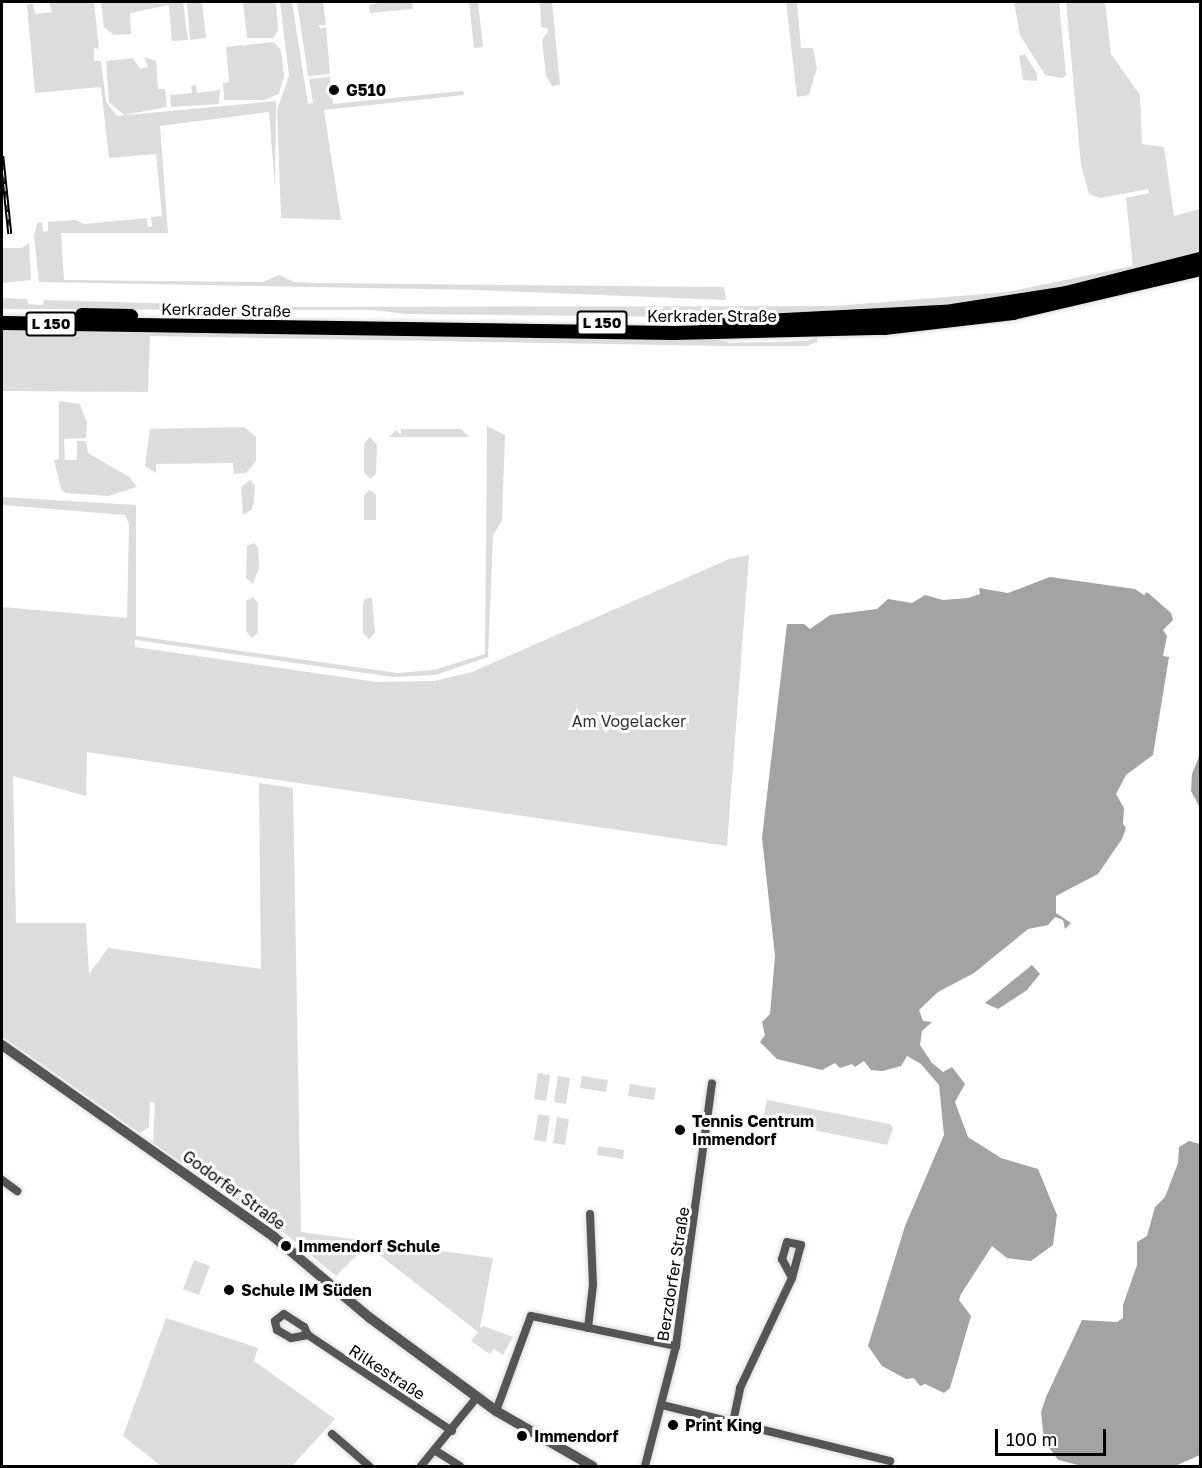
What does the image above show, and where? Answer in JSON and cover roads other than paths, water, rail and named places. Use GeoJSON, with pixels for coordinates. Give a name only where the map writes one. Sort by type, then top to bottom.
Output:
{"type":"FeatureCollection","features":[{"type":"Feature","properties":{"kind":"highway","name":"Kerkrader Straße"},"geometry":{"type":"LineString","coordinates":[[2,314],[778,323],[893,316],[1012,303],[1200,259]]}},
{"type":"Feature","properties":{"kind":"highway","name":"Kerkrader Straße"},"geometry":{"type":"LineString","coordinates":[[2,323],[674,333],[884,328],[1013,313],[1200,269]]}},
{"type":"Feature","properties":{"kind":"street","name":"Godorfer Straße"},"geometry":{"type":"LineString","coordinates":[[2,1045],[246,1216],[370,1317],[496,1411],[592,1467]]}},
{"type":"Feature","properties":{"kind":"street","name":"Berzdorfer Straße"},"geometry":{"type":"LineString","coordinates":[[645,1467],[676,1346],[712,1083]]}},
{"type":"Feature","properties":{"kind":"street"},"geometry":{"type":"LineString","coordinates":[[2,1180],[17,1191]]}},
{"type":"Feature","properties":{"kind":"street"},"geometry":{"type":"LineString","coordinates":[[588,1328],[593,1285],[590,1214]]}},
{"type":"Feature","properties":{"kind":"street"},"geometry":{"type":"LineString","coordinates":[[733,1422],[740,1388],[792,1278]]}},
{"type":"Feature","properties":{"kind":"street"},"geometry":{"type":"LineString","coordinates":[[496,1411],[531,1316],[676,1346]]}},
{"type":"Feature","properties":{"kind":"street","name":"Rilkestraße"},"geometry":{"type":"LineString","coordinates":[[308,1335],[452,1431]]}},
{"type":"Feature","properties":{"kind":"street"},"geometry":{"type":"LineString","coordinates":[[421,1467],[477,1397]]}},
{"type":"Feature","properties":{"kind":"street"},"geometry":{"type":"LineString","coordinates":[[662,1406],[733,1422],[780,1437],[890,1461]]}},
{"type":"Feature","properties":{"kind":"street"},"geometry":{"type":"LineString","coordinates":[[332,1434],[369,1467]]}},
{"type":"Feature","properties":{"kind":"street"},"geometry":{"type":"LineString","coordinates":[[436,1451],[460,1467]]}},
{"type":"Feature","properties":{"kind":"railway"},"geometry":{"type":"LineString","coordinates":[[2,156],[10,234]]}},
{"type":"Feature","properties":{"kind":"place","name":"G510"},"geometry":{"type":"Point","coordinates":[334,90]}},
{"type":"Feature","properties":{"kind":"place","name":"Tennis Centrum Immendorf"},"geometry":{"type":"Point","coordinates":[680,1130]}},
{"type":"Feature","properties":{"kind":"place","name":"Immendorf Schule"},"geometry":{"type":"Point","coordinates":[286,1246]}},
{"type":"Feature","properties":{"kind":"place","name":"Schule IM Süden"},"geometry":{"type":"Point","coordinates":[229,1290]}},
{"type":"Feature","properties":{"kind":"place","name":"Print King"},"geometry":{"type":"Point","coordinates":[673,1425]}},
{"type":"Feature","properties":{"kind":"place","name":"Immendorf"},"geometry":{"type":"Point","coordinates":[522,1436]}},
{"type":"Feature","properties":{"kind":"park label","name":"Am Vogelacker"},"geometry":{"type":"Point","coordinates":[629,721]}}]}
